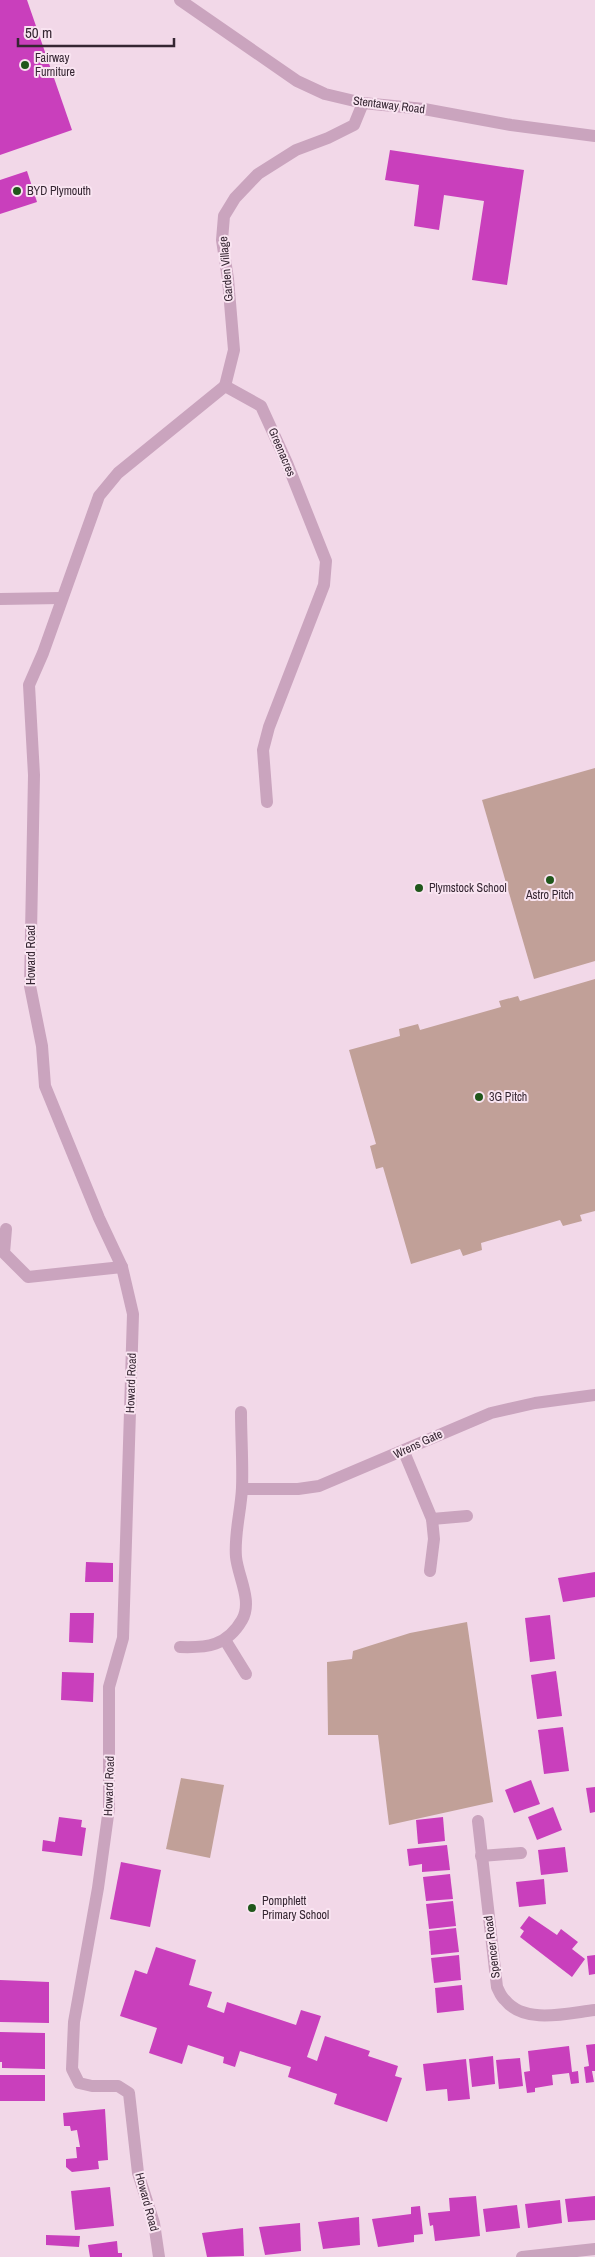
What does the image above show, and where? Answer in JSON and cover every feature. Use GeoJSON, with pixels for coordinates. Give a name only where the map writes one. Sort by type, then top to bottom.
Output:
{"type":"FeatureCollection","features":[{"type":"Feature","properties":{"kind":"street","name":"Stentaway Road"},"geometry":{"type":"LineString","coordinates":[[180,0],[297,81],[325,94],[362,103],[424,109],[595,136]]}},
{"type":"Feature","properties":{"kind":"street","name":"Garden Village"},"geometry":{"type":"LineString","coordinates":[[225,386],[234,350],[228,279],[222,240],[224,216],[235,198],[258,174],[296,150],[328,138],[354,125],[362,103]]}},
{"type":"Feature","properties":{"kind":"street"},"geometry":{"type":"LineString","coordinates":[[0,599],[60,598],[99,496],[118,473],[225,386]]}},
{"type":"Feature","properties":{"kind":"street","name":"Greenacres"},"geometry":{"type":"LineString","coordinates":[[225,386],[261,406],[326,561],[324,585],[269,727],[263,750],[267,802]]}},
{"type":"Feature","properties":{"kind":"street","name":"Howard Road"},"geometry":{"type":"LineString","coordinates":[[60,598],[43,653],[29,685],[34,775],[30,986],[42,1046],[45,1086],[99,1218],[122,1267],[132,1314],[123,1638],[109,1688],[109,1808],[98,1888],[75,2014],[72,2069],[79,2083],[92,2086],[118,2086],[129,2093],[138,2173],[154,2223],[158,2257]]}},
{"type":"Feature","properties":{"kind":"street"},"geometry":{"type":"LineString","coordinates":[[6,1229],[4,1253],[28,1277],[122,1267]]}},
{"type":"Feature","properties":{"kind":"street","name":"Wrens Gate"},"geometry":{"type":"LineString","coordinates":[[242,1489],[298,1489],[319,1486],[404,1452],[491,1413],[535,1403],[595,1395]]}},
{"type":"Feature","properties":{"kind":"street"},"geometry":{"type":"LineString","coordinates":[[180,1647],[205,1648],[225,1640],[242,1620],[246,1602],[236,1558],[236,1532],[242,1489],[241,1412]]}},
{"type":"Feature","properties":{"kind":"street"},"geometry":{"type":"LineString","coordinates":[[404,1452],[432,1519],[434,1539],[430,1571]]}},
{"type":"Feature","properties":{"kind":"street"},"geometry":{"type":"LineString","coordinates":[[432,1519],[467,1516]]}},
{"type":"Feature","properties":{"kind":"street"},"geometry":{"type":"LineString","coordinates":[[225,1640],[246,1674]]}},
{"type":"Feature","properties":{"kind":"street","name":"Spencer Road"},"geometry":{"type":"LineString","coordinates":[[478,1821],[497,1987],[505,2001],[519,2011],[543,2016],[595,2010]]}},
{"type":"Feature","properties":{"kind":"street"},"geometry":{"type":"LineString","coordinates":[[481,1856],[521,1853]]}},
{"type":"Feature","properties":{"kind":"street"},"geometry":{"type":"LineString","coordinates":[[522,2257],[595,2249]]}},
{"type":"Feature","properties":{"kind":"shaded area","name":"Astro Pitch"},"geometry":{"type":"Polygon","coordinates":[[[595,768],[595,961],[534,979],[482,800],[595,768]]]}},
{"type":"Feature","properties":{"kind":"shaded area","name":"3G Pitch"},"geometry":{"type":"Polygon","coordinates":[[[595,979],[595,1211],[580,1215],[582,1221],[563,1226],[560,1220],[481,1243],[482,1250],[463,1256],[460,1249],[411,1264],[383,1167],[376,1169],[370,1146],[376,1144],[349,1050],[400,1036],[399,1029],[418,1024],[420,1030],[501,1007],[499,1001],[518,996],[520,1001],[595,979]]]}},
{"type":"Feature","properties":{"kind":"shaded area"},"geometry":{"type":"Polygon","coordinates":[[[467,1622],[493,1802],[389,1825],[378,1735],[328,1735],[327,1662],[352,1659],[353,1651],[410,1633],[467,1622]]]}},
{"type":"Feature","properties":{"kind":"shaded area"},"geometry":{"type":"Polygon","coordinates":[[[181,1778],[224,1785],[210,1858],[166,1849],[181,1778]]]}},
{"type":"Feature","properties":{"kind":"building","name":"Fairway Furniture"},"geometry":{"type":"Polygon","coordinates":[[[0,0],[27,0],[72,130],[0,155],[0,0]]]}},
{"type":"Feature","properties":{"kind":"building"},"geometry":{"type":"Polygon","coordinates":[[[390,150],[524,170],[507,285],[472,280],[484,201],[444,195],[439,230],[414,226],[419,185],[385,180],[390,150]]]}},
{"type":"Feature","properties":{"kind":"building","name":"BYD Plymouth"},"geometry":{"type":"Polygon","coordinates":[[[27,171],[37,202],[0,214],[0,180],[27,171]]]}},
{"type":"Feature","properties":{"kind":"building"},"geometry":{"type":"Polygon","coordinates":[[[86,1562],[113,1563],[113,1582],[85,1582],[86,1562]]]}},
{"type":"Feature","properties":{"kind":"building"},"geometry":{"type":"Polygon","coordinates":[[[595,1572],[595,1597],[563,1602],[558,1578],[595,1572]]]}},
{"type":"Feature","properties":{"kind":"building"},"geometry":{"type":"Polygon","coordinates":[[[70,1613],[94,1613],[93,1643],[69,1642],[70,1613]]]}},
{"type":"Feature","properties":{"kind":"building"},"geometry":{"type":"Polygon","coordinates":[[[550,1615],[555,1659],[530,1662],[525,1618],[550,1615]]]}},
{"type":"Feature","properties":{"kind":"building"},"geometry":{"type":"Polygon","coordinates":[[[556,1671],[562,1716],[537,1719],[531,1675],[556,1671]]]}},
{"type":"Feature","properties":{"kind":"building"},"geometry":{"type":"Polygon","coordinates":[[[62,1672],[94,1673],[93,1702],[61,1700],[62,1672]]]}},
{"type":"Feature","properties":{"kind":"building"},"geometry":{"type":"Polygon","coordinates":[[[563,1727],[569,1771],[544,1774],[538,1730],[563,1727]]]}},
{"type":"Feature","properties":{"kind":"building"},"geometry":{"type":"Polygon","coordinates":[[[531,1780],[540,1804],[514,1813],[505,1790],[531,1780]]]}},
{"type":"Feature","properties":{"kind":"building"},"geometry":{"type":"Polygon","coordinates":[[[595,1787],[595,1812],[590,1813],[586,1788],[595,1787]]]}},
{"type":"Feature","properties":{"kind":"building"},"geometry":{"type":"Polygon","coordinates":[[[553,1807],[562,1830],[537,1840],[528,1817],[553,1807]]]}},
{"type":"Feature","properties":{"kind":"building"},"geometry":{"type":"Polygon","coordinates":[[[59,1817],[82,1820],[81,1827],[86,1828],[82,1856],[42,1851],[43,1840],[55,1842],[59,1817]]]}},
{"type":"Feature","properties":{"kind":"building"},"geometry":{"type":"Polygon","coordinates":[[[443,1817],[445,1841],[418,1844],[416,1820],[443,1817]]]}},
{"type":"Feature","properties":{"kind":"building"},"geometry":{"type":"Polygon","coordinates":[[[447,1845],[450,1870],[422,1872],[422,1864],[409,1866],[407,1849],[447,1845]]]}},
{"type":"Feature","properties":{"kind":"building"},"geometry":{"type":"Polygon","coordinates":[[[565,1847],[568,1872],[541,1875],[538,1850],[565,1847]]]}},
{"type":"Feature","properties":{"kind":"building"},"geometry":{"type":"Polygon","coordinates":[[[121,1862],[161,1870],[150,1927],[110,1919],[121,1862]]]}},
{"type":"Feature","properties":{"kind":"building"},"geometry":{"type":"Polygon","coordinates":[[[450,1874],[453,1899],[426,1901],[423,1877],[450,1874]]]}},
{"type":"Feature","properties":{"kind":"building"},"geometry":{"type":"Polygon","coordinates":[[[544,1879],[546,1904],[519,1907],[516,1882],[544,1879]]]}},
{"type":"Feature","properties":{"kind":"building"},"geometry":{"type":"Polygon","coordinates":[[[453,1901],[456,1926],[429,1929],[426,1904],[453,1901]]]}},
{"type":"Feature","properties":{"kind":"building"},"geometry":{"type":"Polygon","coordinates":[[[529,1916],[557,1935],[561,1929],[578,1942],[572,1949],[585,1959],[572,1977],[520,1937],[524,1931],[520,1928],[529,1916]]]}},
{"type":"Feature","properties":{"kind":"building"},"geometry":{"type":"Polygon","coordinates":[[[456,1928],[459,1952],[431,1955],[429,1931],[456,1928]]]}},
{"type":"Feature","properties":{"kind":"building"},"geometry":{"type":"Polygon","coordinates":[[[156,1947],[196,1960],[189,1985],[212,1992],[207,2007],[224,2013],[227,2002],[296,2025],[301,2010],[321,2016],[307,2057],[317,2061],[325,2036],[370,2051],[368,2056],[398,2066],[395,2076],[402,2078],[387,2122],[334,2104],[337,2094],[288,2077],[291,2067],[240,2051],[235,2067],[223,2063],[224,2057],[188,2045],[182,2064],[149,2053],[157,2028],[120,2016],[135,1970],[147,1974],[156,1947]]]}},
{"type":"Feature","properties":{"kind":"building"},"geometry":{"type":"Polygon","coordinates":[[[459,1955],[461,1980],[434,1983],[431,1958],[459,1955]]]}},
{"type":"Feature","properties":{"kind":"building"},"geometry":{"type":"Polygon","coordinates":[[[595,1955],[595,1974],[589,1975],[587,1956],[595,1955]]]}},
{"type":"Feature","properties":{"kind":"building"},"geometry":{"type":"Polygon","coordinates":[[[0,1980],[49,1982],[49,2023],[0,2022],[0,1980]]]}},
{"type":"Feature","properties":{"kind":"building"},"geometry":{"type":"Polygon","coordinates":[[[462,1985],[464,2010],[437,2013],[435,1988],[462,1985]]]}},
{"type":"Feature","properties":{"kind":"building"},"geometry":{"type":"Polygon","coordinates":[[[0,2032],[45,2033],[45,2069],[2,2068],[2,2062],[0,2062],[0,2032]]]}},
{"type":"Feature","properties":{"kind":"building"},"geometry":{"type":"Polygon","coordinates":[[[595,2044],[595,2071],[592,2071],[594,2082],[586,2083],[584,2067],[589,2066],[586,2045],[595,2044]]]}},
{"type":"Feature","properties":{"kind":"building"},"geometry":{"type":"Polygon","coordinates":[[[569,2046],[572,2072],[578,2071],[579,2083],[571,2084],[569,2073],[552,2075],[553,2085],[535,2088],[535,2092],[527,2093],[524,2072],[530,2071],[528,2051],[569,2046]]]}},
{"type":"Feature","properties":{"kind":"building"},"geometry":{"type":"Polygon","coordinates":[[[493,2056],[495,2084],[472,2087],[469,2059],[493,2056]]]}},
{"type":"Feature","properties":{"kind":"building"},"geometry":{"type":"Polygon","coordinates":[[[520,2058],[523,2086],[499,2089],[496,2060],[520,2058]]]}},
{"type":"Feature","properties":{"kind":"building"},"geometry":{"type":"Polygon","coordinates":[[[466,2059],[470,2099],[448,2101],[447,2089],[426,2091],[423,2064],[466,2059]]]}},
{"type":"Feature","properties":{"kind":"building"},"geometry":{"type":"Polygon","coordinates":[[[0,2075],[45,2075],[45,2101],[0,2101],[0,2075]]]}},
{"type":"Feature","properties":{"kind":"building"},"geometry":{"type":"Polygon","coordinates":[[[105,2109],[108,2160],[98,2161],[99,2169],[72,2172],[66,2167],[66,2159],[77,2158],[76,2147],[80,2147],[77,2130],[71,2131],[70,2126],[64,2126],[63,2113],[105,2109]]]}},
{"type":"Feature","properties":{"kind":"building"},"geometry":{"type":"Polygon","coordinates":[[[110,2187],[114,2226],[75,2230],[71,2191],[110,2187]]]}},
{"type":"Feature","properties":{"kind":"building"},"geometry":{"type":"Polygon","coordinates":[[[476,2196],[480,2236],[435,2241],[433,2225],[430,2226],[428,2213],[450,2211],[449,2198],[476,2196]]]}},
{"type":"Feature","properties":{"kind":"building"},"geometry":{"type":"Polygon","coordinates":[[[595,2196],[595,2220],[568,2222],[565,2199],[595,2196]]]}},
{"type":"Feature","properties":{"kind":"building"},"geometry":{"type":"Polygon","coordinates":[[[560,2200],[562,2223],[528,2228],[525,2204],[560,2200]]]}},
{"type":"Feature","properties":{"kind":"building"},"geometry":{"type":"Polygon","coordinates":[[[517,2205],[520,2228],[486,2232],[483,2209],[517,2205]]]}},
{"type":"Feature","properties":{"kind":"building"},"geometry":{"type":"Polygon","coordinates":[[[420,2206],[423,2234],[414,2235],[414,2242],[378,2247],[372,2219],[411,2214],[411,2207],[420,2206]]]}},
{"type":"Feature","properties":{"kind":"building"},"geometry":{"type":"Polygon","coordinates":[[[359,2217],[360,2245],[323,2249],[318,2222],[359,2217]]]}},
{"type":"Feature","properties":{"kind":"building"},"geometry":{"type":"Polygon","coordinates":[[[300,2223],[301,2251],[265,2255],[259,2227],[300,2223]]]}},
{"type":"Feature","properties":{"kind":"building"},"geometry":{"type":"Polygon","coordinates":[[[243,2228],[244,2256],[207,2257],[202,2233],[243,2228]]]}},
{"type":"Feature","properties":{"kind":"building"},"geometry":{"type":"Polygon","coordinates":[[[46,2235],[80,2236],[79,2247],[46,2245],[46,2235]]]}},
{"type":"Feature","properties":{"kind":"building"},"geometry":{"type":"Polygon","coordinates":[[[117,2241],[118,2253],[122,2253],[122,2257],[90,2257],[88,2245],[117,2241]]]}},
{"type":"Feature","properties":{"kind":"place","name":"Fairway Furniture"},"geometry":{"type":"Point","coordinates":[25,65]}},
{"type":"Feature","properties":{"kind":"place","name":"BYD Plymouth"},"geometry":{"type":"Point","coordinates":[17,191]}},
{"type":"Feature","properties":{"kind":"place","name":"Astro Pitch"},"geometry":{"type":"Point","coordinates":[550,880]}},
{"type":"Feature","properties":{"kind":"place","name":"Plymstock School"},"geometry":{"type":"Point","coordinates":[419,888]}},
{"type":"Feature","properties":{"kind":"place","name":"3G Pitch"},"geometry":{"type":"Point","coordinates":[479,1097]}},
{"type":"Feature","properties":{"kind":"place","name":"Pomphlett Primary School"},"geometry":{"type":"Point","coordinates":[252,1908]}}]}
